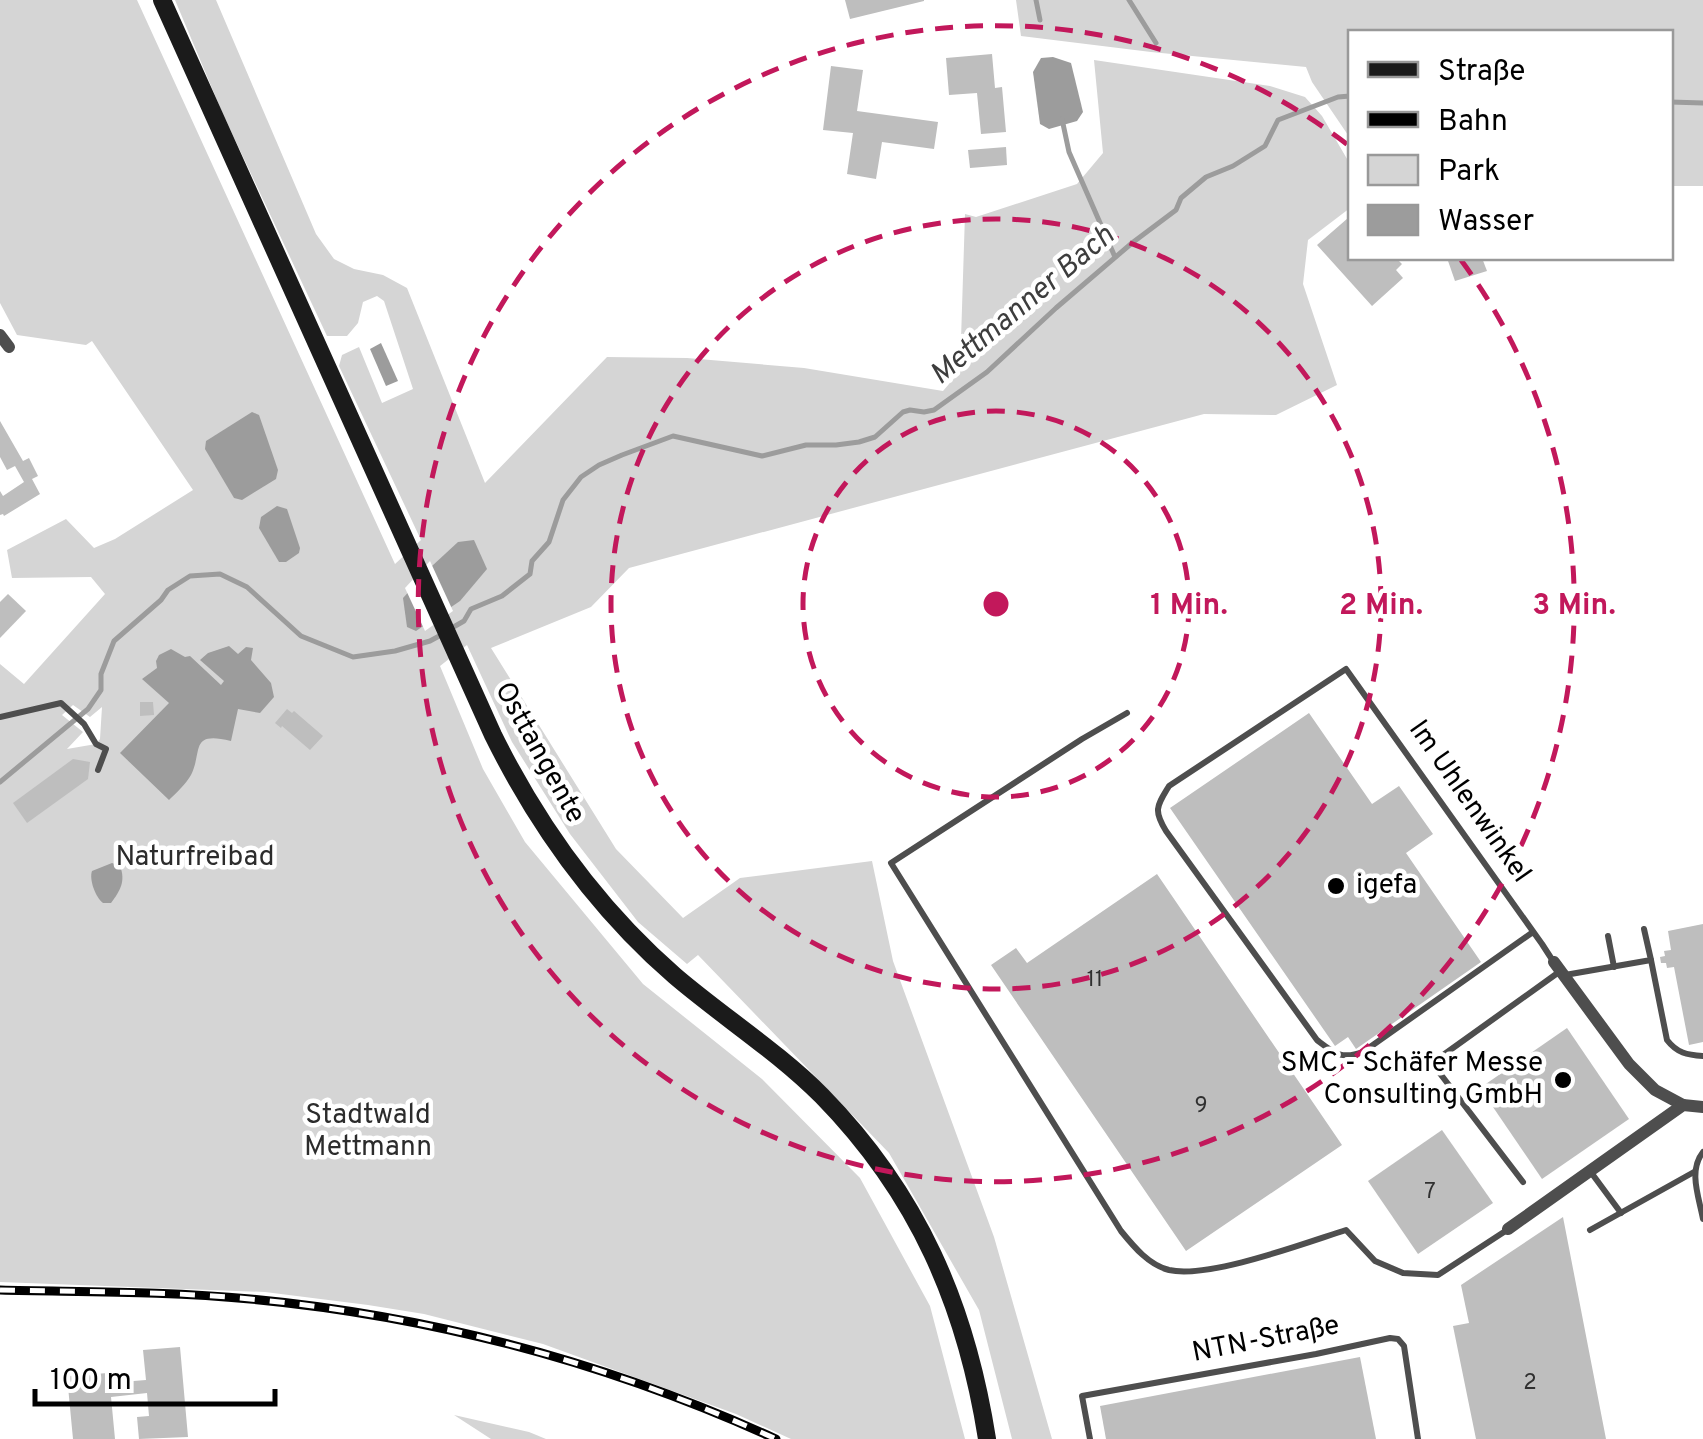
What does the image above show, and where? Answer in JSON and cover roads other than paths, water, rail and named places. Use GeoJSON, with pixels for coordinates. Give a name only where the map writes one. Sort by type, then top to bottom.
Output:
{"type":"FeatureCollection","features":[{"type":"Feature","properties":{"kind":"main road","name":"Osttangente"},"geometry":{"type":"LineString","coordinates":[[162,0],[475,696],[528,800],[597,897],[656,959],[822,1096],[890,1179],[923,1234],[957,1309],[972,1358],[987,1439]]}},
{"type":"Feature","properties":{"kind":"street"},"geometry":{"type":"LineString","coordinates":[[0,334],[9,347]]}},
{"type":"Feature","properties":{"kind":"street"},"geometry":{"type":"LineString","coordinates":[[1559,970],[1629,1064],[1655,1090],[1684,1105],[1703,1107]]}},
{"type":"Feature","properties":{"kind":"street"},"geometry":{"type":"LineString","coordinates":[[1508,1229],[1684,1105]]}},
{"type":"Feature","properties":{"kind":"lane","name":"Im Uhlenwinkel"},"geometry":{"type":"LineString","coordinates":[[1533,932],[1363,1052],[1336,1054],[1318,1040],[1166,831],[1157,816],[1158,803],[1169,786],[1346,669],[1533,932],[1559,970]]}},
{"type":"Feature","properties":{"kind":"lane"},"geometry":{"type":"LineString","coordinates":[[0,718],[56,702],[65,705],[84,724],[96,744],[106,749],[98,770]]}},
{"type":"Feature","properties":{"kind":"lane"},"geometry":{"type":"LineString","coordinates":[[1127,713],[891,863],[1121,1231],[1141,1255],[1166,1270],[1217,1268],[1346,1230],[1375,1261],[1403,1273],[1438,1274],[1508,1229]]}},
{"type":"Feature","properties":{"kind":"lane"},"geometry":{"type":"LineString","coordinates":[[1644,930],[1667,1040],[1686,1055],[1703,1056]]}},
{"type":"Feature","properties":{"kind":"lane"},"geometry":{"type":"LineString","coordinates":[[1608,936],[1614,967]]}},
{"type":"Feature","properties":{"kind":"lane"},"geometry":{"type":"LineString","coordinates":[[1523,1182],[1432,1063],[1559,970],[1651,960]]}},
{"type":"Feature","properties":{"kind":"lane"},"geometry":{"type":"LineString","coordinates":[[1703,1152],[1694,1172],[1703,1219]]}},
{"type":"Feature","properties":{"kind":"lane"},"geometry":{"type":"LineString","coordinates":[[1590,1171],[1620,1213]]}},
{"type":"Feature","properties":{"kind":"lane"},"geometry":{"type":"LineString","coordinates":[[1590,1230],[1694,1172]]}},
{"type":"Feature","properties":{"kind":"lane","name":"NTN-Straße"},"geometry":{"type":"LineString","coordinates":[[1090,1439],[1082,1396],[1390,1338],[1398,1339],[1404,1346],[1418,1439]]}},
{"type":"Feature","properties":{"kind":"water"},"geometry":{"type":"Polygon","coordinates":[[[1041,58],[1071,63],[1083,112],[1077,121],[1049,129],[1040,124],[1033,72],[1041,58]]]}},
{"type":"Feature","properties":{"kind":"water"},"geometry":{"type":"Polygon","coordinates":[[[381,343],[398,381],[386,386],[370,349],[381,343]]]}},
{"type":"Feature","properties":{"kind":"water"},"geometry":{"type":"Polygon","coordinates":[[[252,412],[259,415],[278,470],[276,479],[242,500],[234,498],[205,449],[206,441],[252,412]]]}},
{"type":"Feature","properties":{"kind":"water"},"geometry":{"type":"Polygon","coordinates":[[[277,506],[287,509],[300,548],[286,562],[279,562],[259,528],[261,517],[277,506]]]}},
{"type":"Feature","properties":{"kind":"water"},"geometry":{"type":"Polygon","coordinates":[[[474,540],[487,569],[460,601],[416,631],[407,627],[403,598],[458,542],[474,540]]]}},
{"type":"Feature","properties":{"kind":"water"},"geometry":{"type":"Polygon","coordinates":[[[229,646],[238,654],[246,647],[253,648],[251,660],[271,683],[274,697],[260,713],[238,709],[231,741],[203,741],[191,775],[169,800],[120,753],[169,703],[142,679],[157,668],[159,655],[171,649],[190,656],[221,685],[224,681],[200,660],[229,646]]]}},
{"type":"Feature","properties":{"kind":"water"},"geometry":{"type":"Polygon","coordinates":[[[112,863],[120,866],[122,881],[111,903],[103,903],[93,888],[92,871],[112,863]]]}},
{"type":"Feature","properties":{"kind":"waterway"},"geometry":{"type":"LineString","coordinates":[[1036,0],[1040,20]]}},
{"type":"Feature","properties":{"kind":"waterway"},"geometry":{"type":"LineString","coordinates":[[1129,0],[1156,43]]}},
{"type":"Feature","properties":{"kind":"waterway","name":"Mettmanner Bach"},"geometry":{"type":"LineString","coordinates":[[450,629],[464,621],[471,609],[502,596],[530,574],[532,561],[549,542],[563,500],[581,477],[599,465],[673,436],[762,456],[806,445],[859,442],[875,437],[903,412],[934,410],[987,372],[1056,308],[1176,210],[1181,198],[1206,177],[1265,146],[1278,120],[1348,96]]}},
{"type":"Feature","properties":{"kind":"waterway","name":"Mettmanner Bach"},"geometry":{"type":"LineString","coordinates":[[1673,102],[1703,103]]}},
{"type":"Feature","properties":{"kind":"waterway"},"geometry":{"type":"LineString","coordinates":[[1062,119],[1069,152],[1115,257]]}},
{"type":"Feature","properties":{"kind":"waterway","name":"Mettmanner Bach"},"geometry":{"type":"LineString","coordinates":[[0,782],[88,709],[101,690],[101,674],[114,641],[168,590],[190,576],[220,574],[247,587],[301,636],[353,657],[395,651],[441,635]]}},
{"type":"Feature","properties":{"kind":"railway"},"geometry":{"type":"LineString","coordinates":[[0,1290],[219,1296],[386,1317],[584,1366],[649,1387],[776,1439]]}},
{"type":"Feature","properties":{"kind":"place","name":"igefa"},"geometry":{"type":"Point","coordinates":[1336,886]}},
{"type":"Feature","properties":{"kind":"place","name":"SMC - Schäfer Messe Consulting GmbH"},"geometry":{"type":"Point","coordinates":[1563,1080]}},
{"type":"Feature","properties":{"kind":"park label","name":"Naturfreibad"},"geometry":{"type":"Point","coordinates":[195,858]}},
{"type":"Feature","properties":{"kind":"park label","name":"Stadtwald Mettmann"},"geometry":{"type":"Point","coordinates":[368,1132]}}]}
